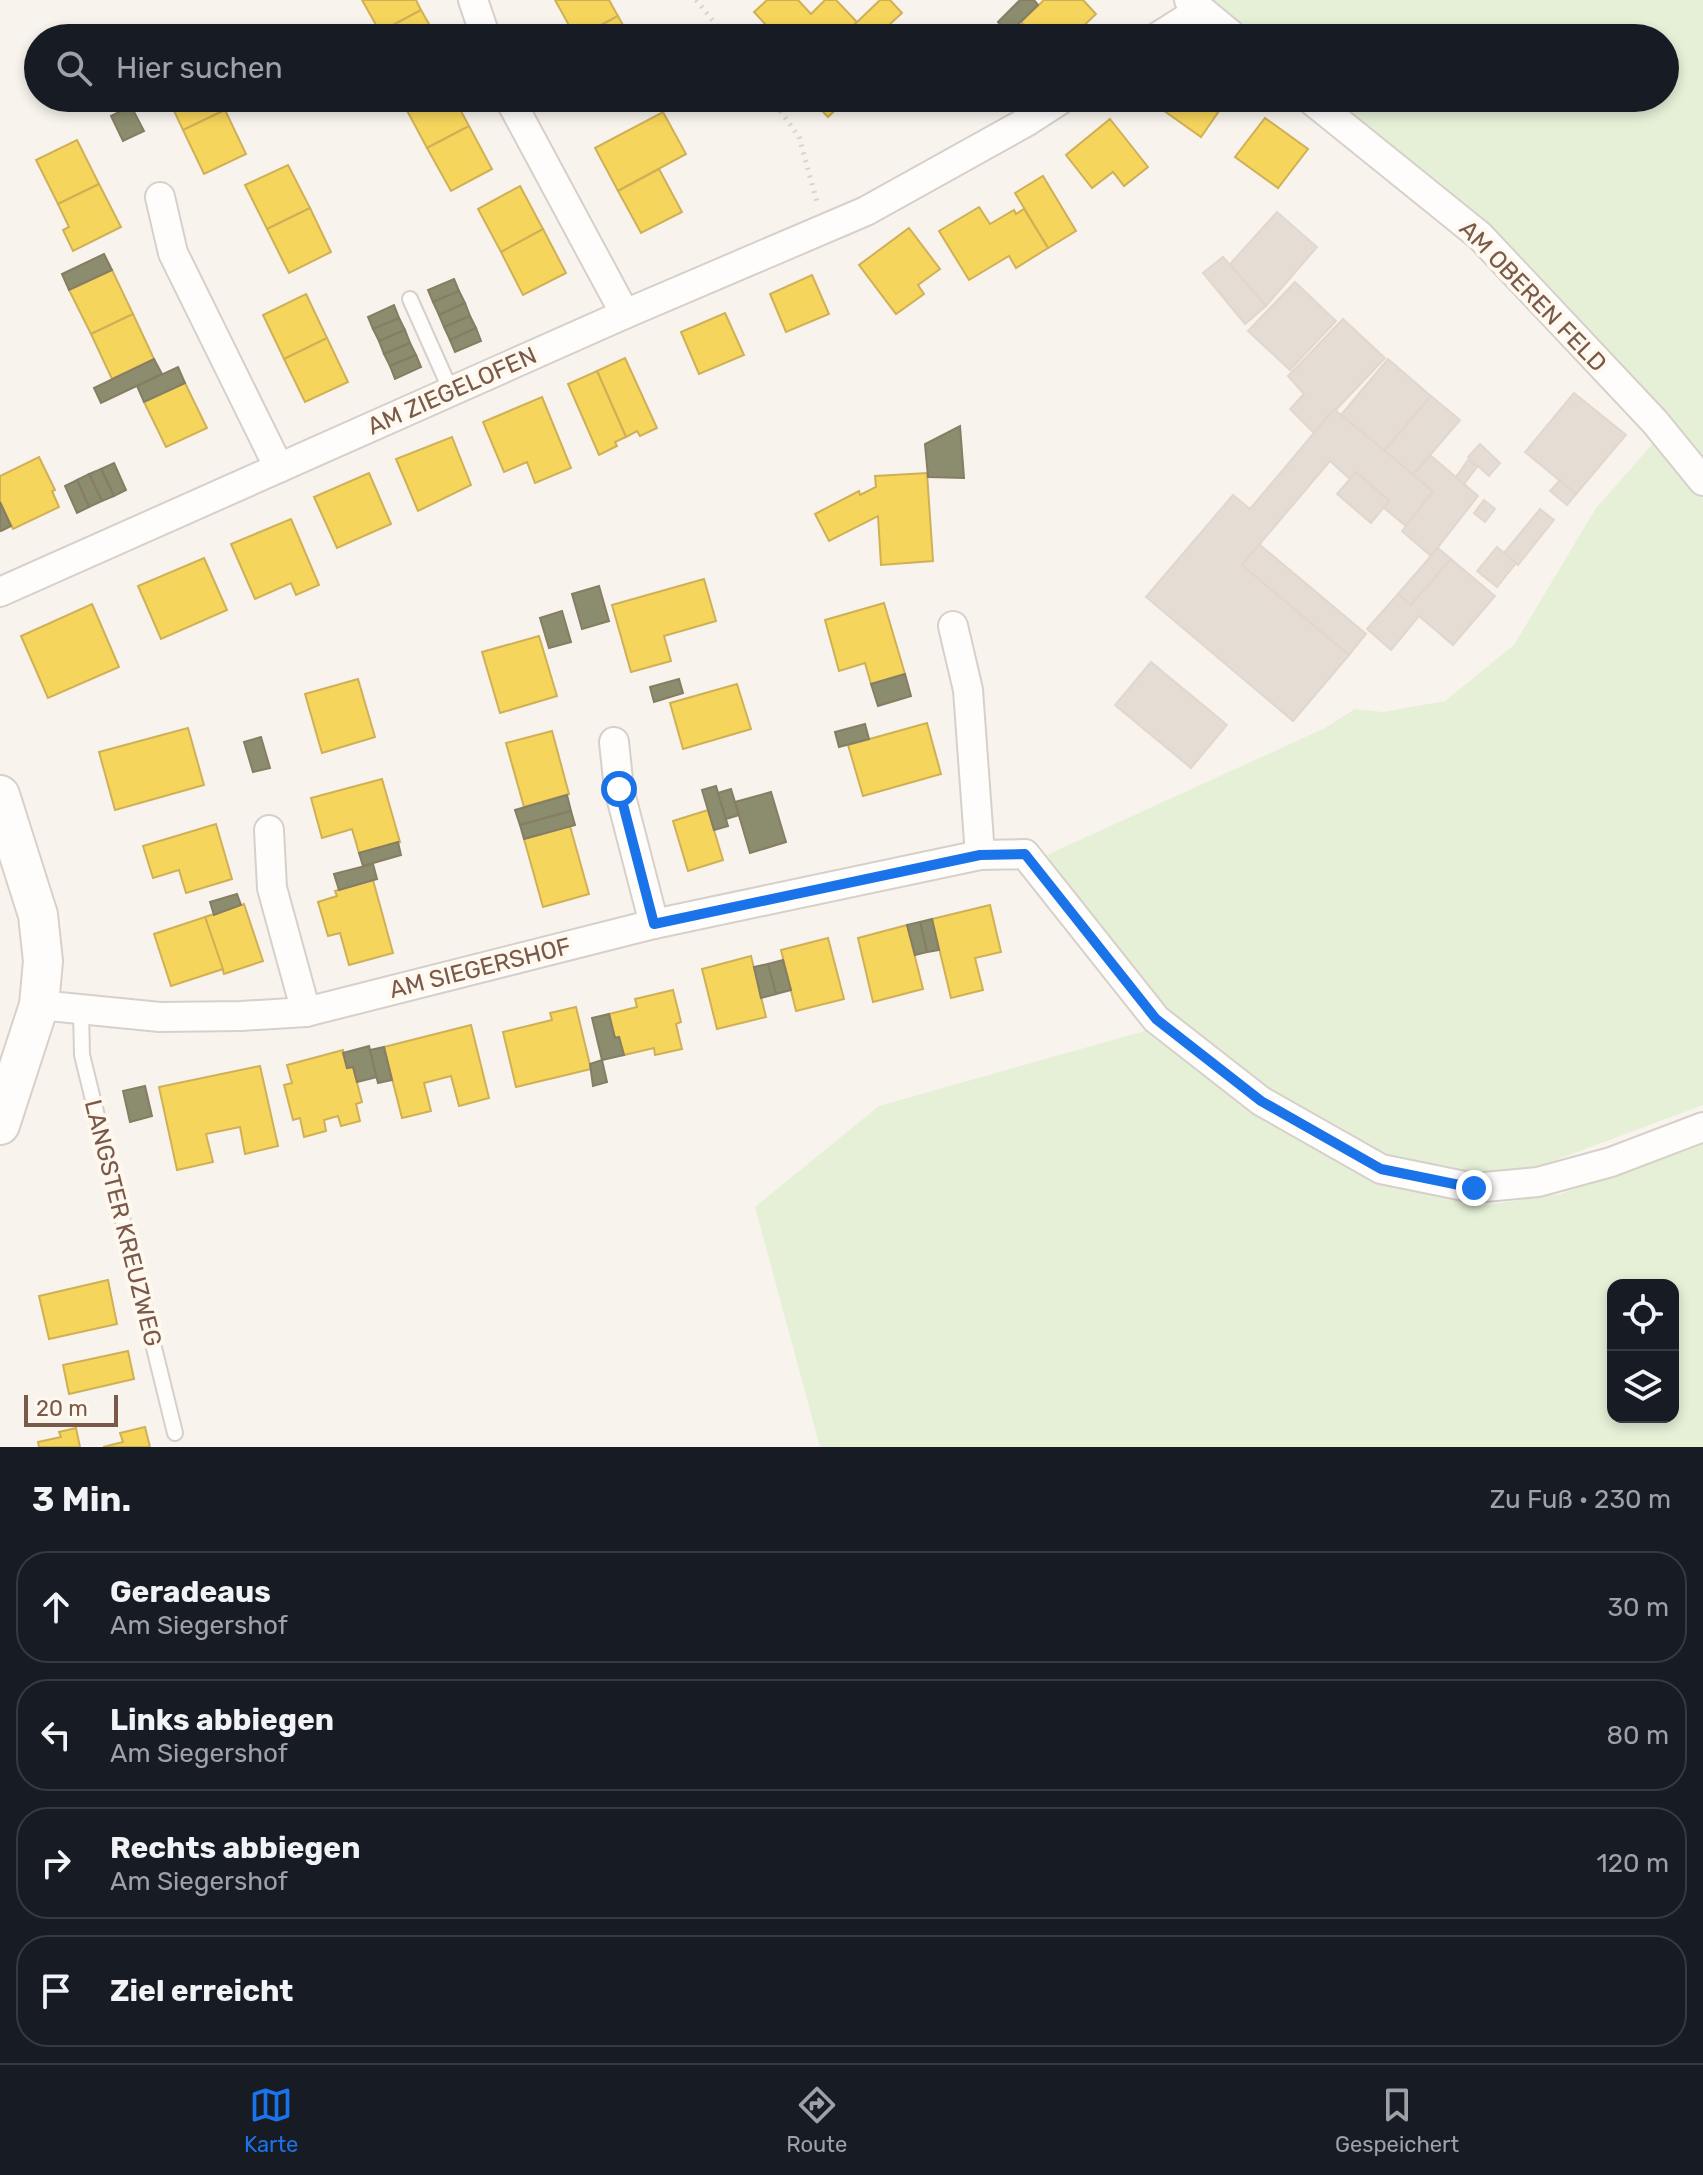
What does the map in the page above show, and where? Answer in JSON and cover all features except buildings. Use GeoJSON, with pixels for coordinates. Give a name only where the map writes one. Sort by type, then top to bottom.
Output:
{"type":"FeatureCollection","features":[{"type":"Feature","properties":{"kind":"street"},"geometry":{"type":"LineString","coordinates":[[473,0],[481,24]]}},
{"type":"Feature","properties":{"kind":"street"},"geometry":{"type":"LineString","coordinates":[[1172,24],[1194,5],[1218,24]]}},
{"type":"Feature","properties":{"kind":"street"},"geometry":{"type":"LineString","coordinates":[[517,112],[625,314]]}},
{"type":"Feature","properties":{"kind":"street","name":"AM ZIEGELOFEN"},"geometry":{"type":"LineString","coordinates":[[0,592],[625,314],[866,211],[1041,112]]}},
{"type":"Feature","properties":{"kind":"street","name":"AM OBEREN FELD"},"geometry":{"type":"LineString","coordinates":[[1326,112],[1480,236],[1655,422],[1703,481]]}},
{"type":"Feature","properties":{"kind":"street"},"geometry":{"type":"LineString","coordinates":[[160,197],[173,253],[279,468]]}},
{"type":"Feature","properties":{"kind":"street"},"geometry":{"type":"LineString","coordinates":[[953,626],[968,690],[980,855]]}},
{"type":"Feature","properties":{"kind":"street"},"geometry":{"type":"LineString","coordinates":[[614,742],[619,789],[654,924]]}},
{"type":"Feature","properties":{"kind":"street"},"geometry":{"type":"LineString","coordinates":[[0,795],[38,915],[43,961],[39,1005],[0,1125]]}},
{"type":"Feature","properties":{"kind":"street"},"geometry":{"type":"LineString","coordinates":[[269,830],[272,888],[306,1012]]}},
{"type":"Feature","properties":{"kind":"street","name":"AM SIEGERSHOF"},"geometry":{"type":"LineString","coordinates":[[39,1005],[160,1017],[306,1012],[654,924],[980,855],[1025,854],[1156,1019],[1261,1101],[1381,1169],[1474,1188],[1538,1182],[1611,1162],[1703,1127]]}},
{"type":"Feature","properties":{"kind":"lane"},"geometry":{"type":"LineString","coordinates":[[410,299],[451,391]]}},
{"type":"Feature","properties":{"kind":"lane","name":"LANGSTER KREUZWEG"},"geometry":{"type":"LineString","coordinates":[[81,1011],[82,1055],[175,1433]]}},
{"type":"Feature","properties":{"kind":"path"},"geometry":{"type":"LineString","coordinates":[[696,0],[716,24]]}},
{"type":"Feature","properties":{"kind":"path"},"geometry":{"type":"LineString","coordinates":[[781,112],[799,137],[817,204],[819,231]]}},
{"type":"Feature","properties":{"kind":"green space"},"geometry":{"type":"Polygon","coordinates":[[[1214,0],[1703,0],[1703,460],[1344,112],[1679,112],[1679,24],[1242,24],[1214,0]]]}},
{"type":"Feature","properties":{"kind":"green space"},"geometry":{"type":"Polygon","coordinates":[[[1656,440],[1703,498],[1703,1105],[1537,1167],[1473,1176],[1386,1158],[1264,1088],[1162,1012],[1125,970],[1047,855],[1325,728],[1355,709],[1383,712],[1445,701],[1514,645],[1596,508],[1656,440]]]}},
{"type":"Feature","properties":{"kind":"green space"},"geometry":{"type":"Polygon","coordinates":[[[1148,1030],[1375,1180],[1479,1206],[1561,1194],[1703,1137],[1703,1447],[820,1447],[755,1207],[879,1106],[1148,1030]]]}},
{"type":"Feature","properties":{"kind":"route"},"geometry":{"type":"LineString","coordinates":[[619,789],[654,924],[980,855],[1025,854],[1156,1019],[1261,1101],[1381,1169],[1474,1188]]}}]}
